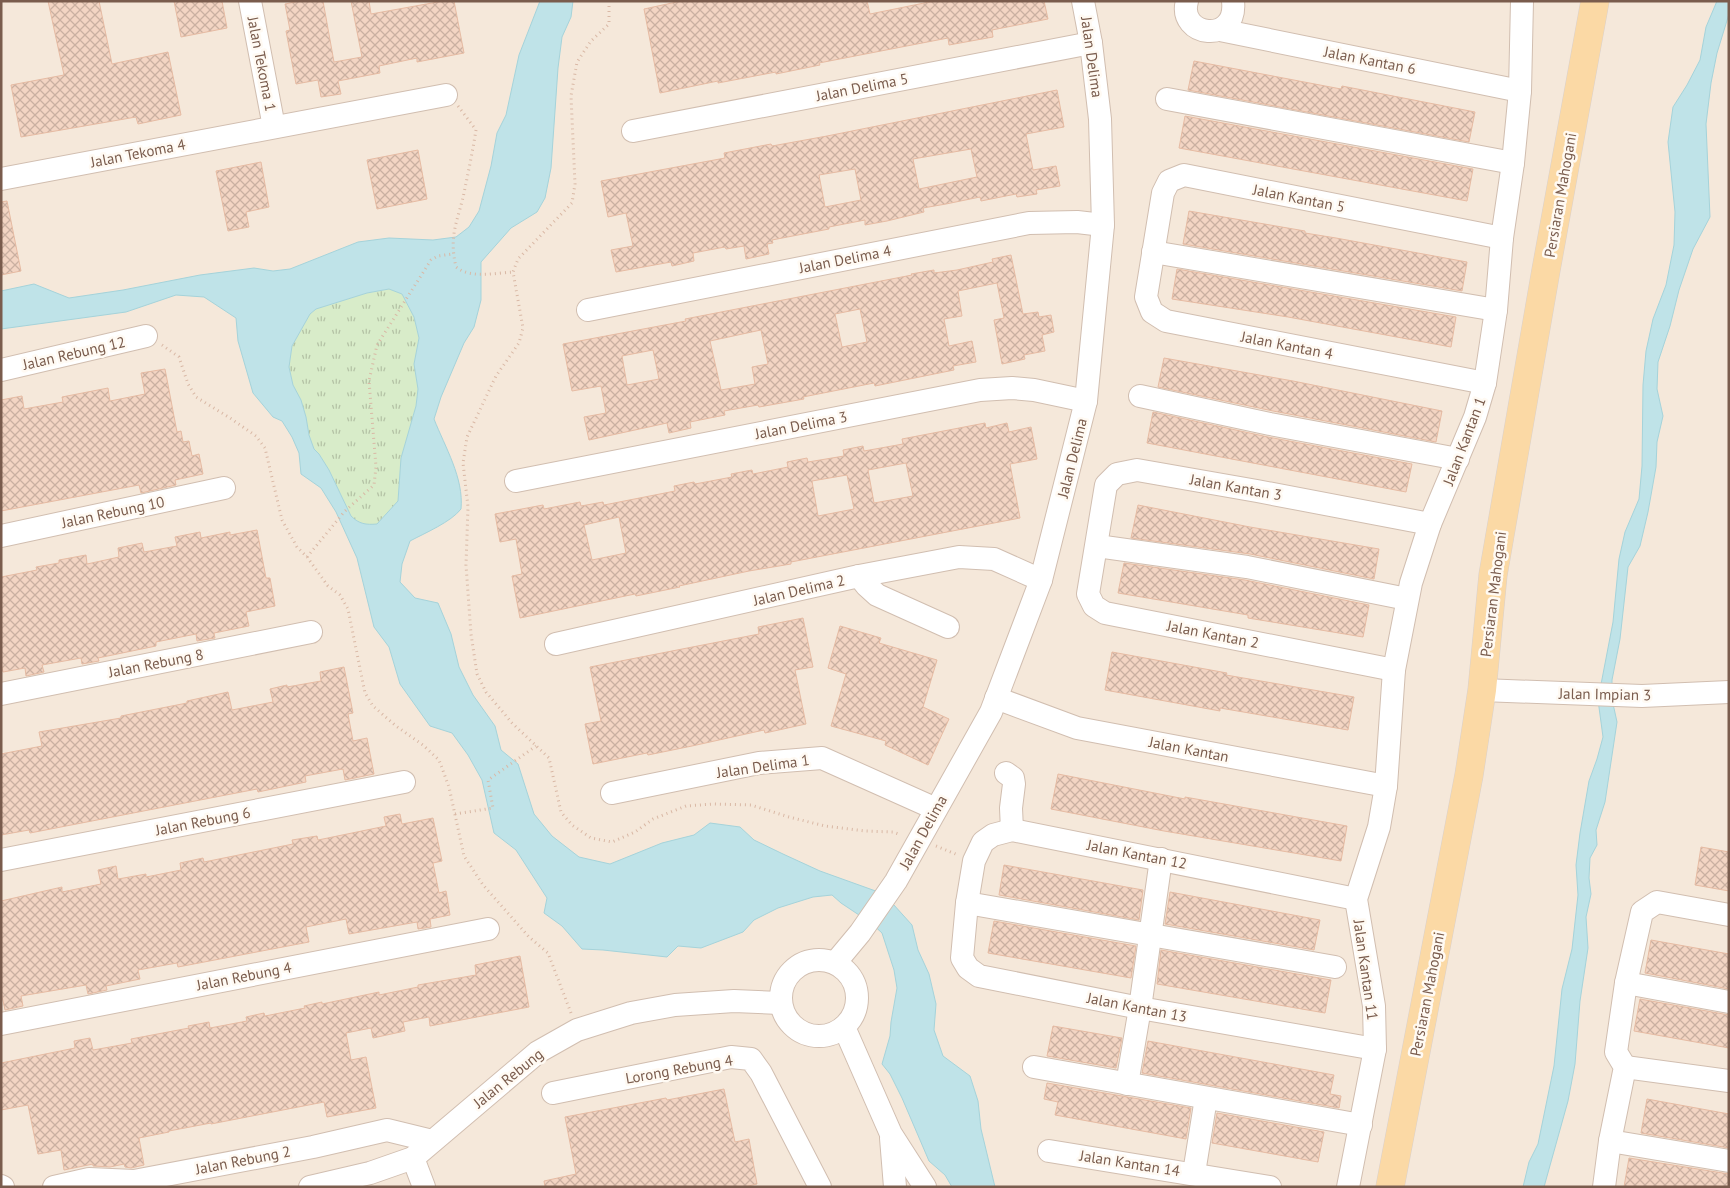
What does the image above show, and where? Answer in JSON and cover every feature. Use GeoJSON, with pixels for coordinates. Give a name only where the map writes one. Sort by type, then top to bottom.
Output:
{"type":"FeatureCollection","features":[{"type":"Feature","properties":{"kind":"main road","name":"Persiaran Mahogani"},"geometry":{"type":"LineString","coordinates":[[1390,1187],[1469,775],[1482,690],[1494,575],[1595,1]]}},
{"type":"Feature","properties":{"kind":"street","name":"Jalan Tekoma 1"},"geometry":{"type":"LineString","coordinates":[[250,1],[274,127]]}},
{"type":"Feature","properties":{"kind":"street","name":"Jalan Delima"},"geometry":{"type":"LineString","coordinates":[[835,963],[860,933],[896,881],[991,712],[1041,580],[1086,401],[1103,225],[1100,119],[1084,1]]}},
{"type":"Feature","properties":{"kind":"street","name":"Jalan Kantan 6"},"geometry":{"type":"LineString","coordinates":[[1187,1],[1185,8],[1188,19],[1196,28],[1208,32],[1220,30],[1520,90]]}},
{"type":"Feature","properties":{"kind":"street"},"geometry":{"type":"LineString","coordinates":[[1220,30],[1229,24],[1234,13],[1233,1]]}},
{"type":"Feature","properties":{"kind":"street","name":"Jalan Kantan 1"},"geometry":{"type":"LineString","coordinates":[[1386,786],[1394,670],[1407,599],[1430,524],[1475,417],[1485,383],[1496,310],[1502,238],[1513,163],[1520,90],[1522,1]]}},
{"type":"Feature","properties":{"kind":"street","name":"Jalan Delima 5"},"geometry":{"type":"LineString","coordinates":[[633,131],[1091,43]]}},
{"type":"Feature","properties":{"kind":"street","name":"Jalan Tekoma 4"},"geometry":{"type":"LineString","coordinates":[[1,179],[446,96]]}},
{"type":"Feature","properties":{"kind":"street"},"geometry":{"type":"LineString","coordinates":[[1167,99],[1513,163]]}},
{"type":"Feature","properties":{"kind":"street","name":"Jalan Kantan 5"},"geometry":{"type":"LineString","coordinates":[[1153,252],[1163,193],[1169,181],[1184,175],[1502,238]]}},
{"type":"Feature","properties":{"kind":"street","name":"Jalan Delima 4"},"geometry":{"type":"LineString","coordinates":[[588,310],[1030,223],[1077,222],[1103,225]]}},
{"type":"Feature","properties":{"kind":"street"},"geometry":{"type":"LineString","coordinates":[[1153,252],[1496,310]]}},
{"type":"Feature","properties":{"kind":"street","name":"Jalan Kantan 4"},"geometry":{"type":"LineString","coordinates":[[1153,252],[1146,297],[1152,312],[1166,321],[1485,383]]}},
{"type":"Feature","properties":{"kind":"street","name":"Jalan Rebung 12"},"geometry":{"type":"LineString","coordinates":[[1,370],[146,336]]}},
{"type":"Feature","properties":{"kind":"street","name":"Jalan Delima 3"},"geometry":{"type":"LineString","coordinates":[[516,481],[980,390],[1012,388],[1034,390],[1086,401]]}},
{"type":"Feature","properties":{"kind":"street"},"geometry":{"type":"LineString","coordinates":[[1140,396],[1280,426],[1458,459]]}},
{"type":"Feature","properties":{"kind":"street","name":"Jalan Kantan 3"},"geometry":{"type":"LineString","coordinates":[[1096,546],[1106,485],[1118,474],[1137,470],[1430,524]]}},
{"type":"Feature","properties":{"kind":"street","name":"Jalan Rebung 10"},"geometry":{"type":"LineString","coordinates":[[1,536],[224,488]]}},
{"type":"Feature","properties":{"kind":"street"},"geometry":{"type":"LineString","coordinates":[[1096,546],[1247,567],[1407,599]]}},
{"type":"Feature","properties":{"kind":"street","name":"Jalan Kantan 2"},"geometry":{"type":"LineString","coordinates":[[1096,546],[1088,594],[1094,606],[1105,613],[1394,670]]}},
{"type":"Feature","properties":{"kind":"street","name":"Jalan Delima 2"},"geometry":{"type":"LineString","coordinates":[[556,644],[859,576],[958,558],[994,559],[1041,580]]}},
{"type":"Feature","properties":{"kind":"street"},"geometry":{"type":"LineString","coordinates":[[859,576],[877,595],[948,627]]}},
{"type":"Feature","properties":{"kind":"street","name":"Jalan Rebung 8"},"geometry":{"type":"LineString","coordinates":[[1,694],[311,632]]}},
{"type":"Feature","properties":{"kind":"street","name":"Jalan Impian 3"},"geometry":{"type":"LineString","coordinates":[[1482,690],[1642,696],[1729,692]]}},
{"type":"Feature","properties":{"kind":"street","name":"Jalan Kantan"},"geometry":{"type":"LineString","coordinates":[[996,698],[1077,728],[1386,786]]}},
{"type":"Feature","properties":{"kind":"street","name":"Jalan Delima 1"},"geometry":{"type":"LineString","coordinates":[[612,793],[759,764],[822,758],[936,809]]}},
{"type":"Feature","properties":{"kind":"street"},"geometry":{"type":"LineString","coordinates":[[1006,773],[1013,778],[1014,784],[1011,808],[1012,830]]}},
{"type":"Feature","properties":{"kind":"street","name":"Jalan Rebung 6"},"geometry":{"type":"LineString","coordinates":[[1,860],[404,782]]}},
{"type":"Feature","properties":{"kind":"street","name":"Jalan Kantan 11"},"geometry":{"type":"LineString","coordinates":[[1348,1187],[1375,1049],[1374,1006],[1356,899],[1379,827],[1386,786]]}},
{"type":"Feature","properties":{"kind":"street","name":"Jalan Kantan 12"},"geometry":{"type":"LineString","coordinates":[[967,903],[974,861],[982,842],[993,835],[1012,830],[1356,899]]}},
{"type":"Feature","properties":{"kind":"street"},"geometry":{"type":"LineString","coordinates":[[1127,1084],[1161,859]]}},
{"type":"Feature","properties":{"kind":"street"},"geometry":{"type":"LineString","coordinates":[[1604,1187],[1610,1141],[1625,1067],[1616,1052],[1626,983],[1642,912],[1657,902],[1729,914]]}},
{"type":"Feature","properties":{"kind":"street"},"geometry":{"type":"LineString","coordinates":[[967,903],[1335,967]]}},
{"type":"Feature","properties":{"kind":"street","name":"Jalan Kantan 13"},"geometry":{"type":"LineString","coordinates":[[967,903],[962,958],[968,968],[979,976],[1140,1008],[1375,1049]]}},
{"type":"Feature","properties":{"kind":"street","name":"Jalan Rebung 4"},"geometry":{"type":"LineString","coordinates":[[1,1024],[488,929]]}},
{"type":"Feature","properties":{"kind":"street"},"geometry":{"type":"LineString","coordinates":[[822,960],[835,963],[850,975],[857,992],[857,1005],[852,1017],[844,1027],[828,1035],[811,1036],[800,1031],[790,1024],[780,1003],[781,989],[786,977],[796,967],[808,961],[822,960]]}},
{"type":"Feature","properties":{"kind":"street"},"geometry":{"type":"LineString","coordinates":[[1626,983],[1729,1002]]}},
{"type":"Feature","properties":{"kind":"street","name":"Jalan Rebung"},"geometry":{"type":"LineString","coordinates":[[310,1187],[370,1173],[413,1158],[538,1052],[577,1030],[631,1013],[675,1005],[734,1001],[780,1003]]}},
{"type":"Feature","properties":{"kind":"street"},"geometry":{"type":"LineString","coordinates":[[844,1027],[891,1134],[925,1187]]}},
{"type":"Feature","properties":{"kind":"street","name":"Lorong Rebung 4"},"geometry":{"type":"LineString","coordinates":[[553,1093],[731,1057],[751,1059],[762,1073],[820,1187]]}},
{"type":"Feature","properties":{"kind":"street"},"geometry":{"type":"LineString","coordinates":[[1625,1067],[1729,1082]]}},
{"type":"Feature","properties":{"kind":"street"},"geometry":{"type":"LineString","coordinates":[[1034,1068],[1361,1126]]}},
{"type":"Feature","properties":{"kind":"street"},"geometry":{"type":"LineString","coordinates":[[1194,1174],[1206,1098]]}},
{"type":"Feature","properties":{"kind":"street","name":"Jalan Rebung 2"},"geometry":{"type":"LineString","coordinates":[[54,1187],[90,1179],[134,1181],[313,1148],[387,1130],[432,1141]]}},
{"type":"Feature","properties":{"kind":"street"},"geometry":{"type":"LineString","coordinates":[[891,1134],[895,1187]]}},
{"type":"Feature","properties":{"kind":"street"},"geometry":{"type":"LineString","coordinates":[[1610,1141],[1729,1161]]}},
{"type":"Feature","properties":{"kind":"street","name":"Jalan Kantan 14"},"geometry":{"type":"LineString","coordinates":[[1049,1151],[1270,1187]]}},
{"type":"Feature","properties":{"kind":"street"},"geometry":{"type":"LineString","coordinates":[[413,1158],[424,1187]]}},
{"type":"Feature","properties":{"kind":"path"},"geometry":{"type":"LineString","coordinates":[[609,1],[609,24],[577,62],[571,96],[575,184],[572,203],[518,259],[513,272],[523,328],[519,343],[496,376],[467,438],[463,463],[468,507],[466,565],[471,634],[477,674],[486,692],[512,723],[549,758],[561,812],[572,825],[591,838],[612,842],[635,832],[653,819],[686,806],[714,804],[751,805],[825,826],[893,832],[974,861]]}},
{"type":"Feature","properties":{"kind":"path"},"geometry":{"type":"LineString","coordinates":[[446,96],[463,112],[476,130],[465,189],[452,234],[452,254],[456,267],[461,271],[485,274],[513,272]]}},
{"type":"Feature","properties":{"kind":"path"},"geometry":{"type":"LineString","coordinates":[[307,558],[345,512],[374,484],[376,467],[369,381],[377,345],[430,260],[438,256],[452,254]]}},
{"type":"Feature","properties":{"kind":"path"},"geometry":{"type":"LineString","coordinates":[[146,336],[179,357],[188,384],[196,398],[256,436],[266,448],[282,520],[297,546],[328,586],[340,595],[348,609],[366,693],[373,706],[439,760],[449,787],[464,856],[483,885],[529,937],[548,953],[577,1030]]}},
{"type":"Feature","properties":{"kind":"path"},"geometry":{"type":"LineString","coordinates":[[455,814],[493,808],[488,780],[536,746]]}},
{"type":"Feature","properties":{"kind":"shaded area"},"geometry":{"type":"Polygon","coordinates":[[[1,1],[1729,1],[1729,1187],[1,1187],[1,1]]]}},
{"type":"Feature","properties":{"kind":"green space"},"geometry":{"type":"Polygon","coordinates":[[[389,289],[402,294],[414,317],[419,338],[414,364],[418,389],[416,406],[401,458],[398,501],[377,524],[366,524],[357,521],[351,516],[329,470],[314,449],[301,400],[293,385],[289,367],[292,346],[310,314],[316,309],[367,293],[389,289]]]}},
{"type":"Feature","properties":{"kind":"water"},"geometry":{"type":"Polygon","coordinates":[[[540,1],[573,1],[571,17],[562,37],[551,168],[545,198],[537,212],[511,228],[481,262],[481,300],[474,327],[464,343],[441,397],[434,419],[457,474],[460,486],[461,509],[444,523],[410,541],[402,564],[400,582],[415,598],[438,603],[451,634],[459,667],[473,695],[495,726],[501,750],[518,764],[534,814],[552,836],[579,857],[610,864],[662,843],[694,835],[710,823],[740,827],[754,840],[783,854],[820,871],[884,894],[912,925],[918,950],[929,974],[936,1004],[934,1030],[943,1056],[970,1076],[978,1101],[981,1129],[995,1187],[952,1187],[945,1175],[929,1161],[902,1098],[890,1074],[882,1064],[890,1036],[897,988],[894,970],[882,933],[832,895],[813,897],[778,908],[754,920],[743,932],[701,948],[678,946],[667,957],[582,949],[562,926],[544,913],[547,898],[516,850],[494,833],[482,780],[468,755],[452,733],[430,726],[400,684],[389,647],[374,627],[357,558],[336,512],[321,488],[301,474],[299,453],[282,421],[273,417],[253,393],[238,341],[236,318],[204,297],[176,295],[126,312],[1,329],[1,291],[34,284],[69,298],[200,275],[254,268],[273,271],[290,269],[358,242],[389,238],[433,240],[456,237],[469,227],[479,211],[491,166],[497,133],[506,115],[519,55],[540,1]],[[389,289],[367,293],[316,309],[310,314],[292,346],[289,367],[293,385],[301,400],[314,449],[329,470],[351,516],[357,521],[366,524],[377,524],[398,501],[401,458],[416,406],[418,389],[414,364],[419,338],[414,317],[402,294],[389,289]]]}},
{"type":"Feature","properties":{"kind":"water"},"geometry":{"type":"Polygon","coordinates":[[[1717,1],[1729,1],[1729,14],[1717,53],[1706,124],[1710,217],[1693,249],[1658,362],[1657,389],[1663,416],[1657,442],[1656,467],[1648,512],[1640,546],[1628,567],[1620,639],[1612,680],[1612,699],[1617,722],[1605,802],[1596,830],[1597,845],[1590,858],[1589,878],[1591,894],[1586,917],[1588,948],[1580,1001],[1575,1064],[1568,1101],[1544,1187],[1523,1187],[1529,1162],[1538,1144],[1554,1066],[1562,989],[1572,949],[1578,895],[1576,865],[1580,833],[1589,781],[1603,737],[1598,700],[1613,622],[1619,559],[1625,532],[1639,499],[1646,351],[1653,319],[1666,285],[1674,245],[1675,212],[1668,142],[1673,107],[1700,60],[1706,27],[1717,1]]]}},
{"type":"Feature","properties":{"kind":"building"},"geometry":{"type":"Polygon","coordinates":[[[48,1],[99,1],[112,64],[168,52],[181,115],[138,124],[136,117],[21,137],[11,85],[64,75],[48,1]]]}},
{"type":"Feature","properties":{"kind":"building"},"geometry":{"type":"Polygon","coordinates":[[[174,1],[222,1],[227,28],[181,37],[174,1]]]}},
{"type":"Feature","properties":{"kind":"building"},"geometry":{"type":"Polygon","coordinates":[[[300,1],[323,1],[334,62],[362,57],[351,1],[369,1],[371,14],[443,1],[454,1],[464,53],[417,62],[417,58],[379,66],[380,73],[338,81],[341,94],[321,97],[318,80],[296,84],[286,31],[290,30],[285,4],[300,1]]]}},
{"type":"Feature","properties":{"kind":"building"},"geometry":{"type":"Polygon","coordinates":[[[681,1],[867,1],[870,14],[934,1],[1044,1],[1048,19],[992,30],[993,37],[949,45],[948,38],[819,63],[820,65],[776,74],[776,72],[718,83],[718,81],[660,93],[644,9],[681,1]]]}},
{"type":"Feature","properties":{"kind":"building"},"geometry":{"type":"Polygon","coordinates":[[[1194,61],[1341,89],[1342,86],[1475,112],[1469,142],[1188,90],[1194,61]]]}},
{"type":"Feature","properties":{"kind":"building"},"geometry":{"type":"Polygon","coordinates":[[[1057,90],[1064,127],[1026,134],[1033,170],[1056,166],[1060,186],[1036,190],[1037,194],[1017,197],[1016,194],[981,201],[980,197],[923,208],[924,212],[887,221],[865,225],[865,220],[772,240],[773,243],[767,244],[769,254],[746,259],[744,246],[726,249],[725,247],[693,253],[694,261],[672,266],[671,262],[616,272],[611,250],[633,246],[626,213],[608,217],[601,181],[725,158],[724,153],[827,136],[1057,90]],[[971,149],[913,159],[919,189],[977,177],[971,149]],[[855,169],[819,175],[825,207],[861,200],[855,169]]]}},
{"type":"Feature","properties":{"kind":"building"},"geometry":{"type":"Polygon","coordinates":[[[1185,116],[1473,169],[1467,201],[1179,148],[1185,116]]]}},
{"type":"Feature","properties":{"kind":"building"},"geometry":{"type":"Polygon","coordinates":[[[418,150],[427,199],[377,209],[367,160],[418,150]]]}},
{"type":"Feature","properties":{"kind":"building"},"geometry":{"type":"Polygon","coordinates":[[[261,162],[269,207],[246,212],[249,227],[228,231],[216,171],[261,162]]]}},
{"type":"Feature","properties":{"kind":"building"},"geometry":{"type":"Polygon","coordinates":[[[7,201],[21,271],[1,275],[1,202],[7,201]]]}},
{"type":"Feature","properties":{"kind":"building"},"geometry":{"type":"Polygon","coordinates":[[[1189,211],[1467,262],[1462,291],[1183,244],[1189,211]]]}},
{"type":"Feature","properties":{"kind":"building"},"geometry":{"type":"Polygon","coordinates":[[[1011,255],[1023,314],[1038,312],[1039,317],[1051,315],[1054,332],[1042,335],[1045,351],[1024,355],[1025,359],[1002,364],[994,320],[1004,318],[997,283],[958,291],[962,316],[944,319],[949,346],[972,341],[976,362],[953,366],[954,370],[875,386],[874,383],[803,397],[804,399],[724,411],[725,415],[690,422],[691,428],[669,433],[667,423],[589,440],[584,417],[606,413],[601,386],[572,391],[563,344],[686,321],[685,319],[911,274],[934,270],[934,273],[957,270],[993,262],[992,259],[1011,255]],[[860,309],[835,314],[842,347],[867,342],[860,309]],[[761,330],[710,341],[721,390],[755,384],[752,367],[768,364],[761,330]],[[653,350],[622,356],[627,385],[659,379],[653,350]]]}},
{"type":"Feature","properties":{"kind":"building"},"geometry":{"type":"Polygon","coordinates":[[[1177,269],[1456,317],[1451,347],[1288,317],[1172,299],[1177,269]]]}},
{"type":"Feature","properties":{"kind":"building"},"geometry":{"type":"Polygon","coordinates":[[[1164,358],[1293,381],[1442,411],[1436,442],[1158,387],[1164,358]]]}},
{"type":"Feature","properties":{"kind":"building"},"geometry":{"type":"Polygon","coordinates":[[[165,369],[177,432],[181,431],[183,442],[189,441],[192,456],[199,454],[203,474],[175,480],[176,485],[141,493],[139,485],[1,511],[1,400],[22,396],[24,409],[63,402],[62,397],[108,388],[110,401],[145,394],[141,373],[165,369]]]}},
{"type":"Feature","properties":{"kind":"building"},"geometry":{"type":"Polygon","coordinates":[[[1153,412],[1268,437],[1412,464],[1406,492],[1147,443],[1153,412]]]}},
{"type":"Feature","properties":{"kind":"building"},"geometry":{"type":"Polygon","coordinates":[[[985,423],[986,428],[1007,423],[1009,432],[1031,427],[1037,459],[1010,464],[1020,518],[791,562],[791,564],[749,571],[680,587],[636,596],[635,594],[520,618],[512,576],[522,574],[516,539],[500,542],[495,514],[543,505],[544,509],[580,502],[581,506],[603,502],[604,505],[675,491],[674,486],[732,477],[731,474],[752,470],[753,474],[788,467],[787,462],[807,458],[808,462],[844,456],[843,450],[863,446],[864,451],[903,444],[902,439],[985,423]],[[906,463],[868,470],[874,503],[913,496],[906,463]],[[847,475],[812,481],[818,516],[854,509],[847,475]],[[619,517],[584,525],[592,560],[626,553],[619,517]]]}},
{"type":"Feature","properties":{"kind":"building"},"geometry":{"type":"Polygon","coordinates":[[[1138,505],[1250,527],[1379,549],[1374,579],[1250,554],[1131,538],[1138,505]]]}},
{"type":"Feature","properties":{"kind":"building"},"geometry":{"type":"Polygon","coordinates":[[[257,530],[266,578],[270,578],[275,606],[246,612],[249,626],[214,633],[215,638],[197,641],[196,634],[156,642],[156,646],[98,658],[99,661],[82,664],[81,658],[42,665],[44,672],[26,676],[25,668],[3,672],[1,664],[1,577],[37,570],[36,567],[86,555],[87,564],[119,557],[118,548],[142,543],[144,552],[177,546],[175,537],[200,532],[201,538],[230,532],[230,535],[257,530]]]}},
{"type":"Feature","properties":{"kind":"building"},"geometry":{"type":"Polygon","coordinates":[[[1124,563],[1245,580],[1369,605],[1363,637],[1248,618],[1248,615],[1118,593],[1124,563]]]}},
{"type":"Feature","properties":{"kind":"building"},"geometry":{"type":"Polygon","coordinates":[[[803,618],[813,667],[795,670],[806,724],[765,733],[764,730],[648,755],[647,753],[593,764],[585,724],[601,721],[590,667],[759,634],[758,627],[803,618]]]}},
{"type":"Feature","properties":{"kind":"building"},"geometry":{"type":"Polygon","coordinates":[[[840,626],[881,638],[879,643],[937,660],[923,707],[949,719],[928,765],[885,745],[886,741],[831,726],[846,674],[828,668],[840,626]]]}},
{"type":"Feature","properties":{"kind":"building"},"geometry":{"type":"Polygon","coordinates":[[[1112,652],[1227,673],[1226,675],[1354,697],[1348,730],[1220,708],[1220,711],[1105,690],[1112,652]]]}},
{"type":"Feature","properties":{"kind":"building"},"geometry":{"type":"Polygon","coordinates":[[[344,667],[353,713],[348,714],[353,741],[367,738],[374,774],[345,780],[343,769],[305,776],[306,782],[258,792],[257,789],[30,833],[29,830],[1,835],[1,754],[42,746],[39,732],[121,718],[121,716],[187,703],[187,701],[228,692],[232,710],[273,702],[270,689],[321,681],[320,672],[344,667]]]}},
{"type":"Feature","properties":{"kind":"building"},"geometry":{"type":"Polygon","coordinates":[[[1058,774],[1185,799],[1185,797],[1347,826],[1341,861],[1164,831],[1051,809],[1058,774]]]}},
{"type":"Feature","properties":{"kind":"building"},"geometry":{"type":"Polygon","coordinates":[[[400,814],[402,824],[433,818],[442,861],[433,863],[439,893],[446,891],[450,915],[430,919],[431,927],[418,929],[417,922],[349,934],[346,919],[306,927],[309,942],[178,967],[177,963],[138,970],[140,979],[106,986],[107,990],[88,994],[86,985],[21,996],[23,1006],[5,1010],[1,992],[1,901],[62,887],[62,892],[101,884],[98,870],[116,866],[118,879],[146,874],[146,877],[181,870],[180,863],[203,858],[204,862],[293,844],[292,840],[317,836],[318,840],[386,826],[384,817],[400,814]]]}},
{"type":"Feature","properties":{"kind":"building"},"geometry":{"type":"Polygon","coordinates":[[[1701,847],[1729,852],[1729,891],[1695,885],[1701,847]]]}},
{"type":"Feature","properties":{"kind":"building"},"geometry":{"type":"Polygon","coordinates":[[[1004,865],[1143,890],[1139,920],[999,895],[1004,865]]]}},
{"type":"Feature","properties":{"kind":"building"},"geometry":{"type":"Polygon","coordinates":[[[1170,892],[1320,920],[1314,950],[1165,924],[1170,892]]]}},
{"type":"Feature","properties":{"kind":"building"},"geometry":{"type":"Polygon","coordinates":[[[994,921],[1136,946],[1131,978],[988,953],[994,921]]]}},
{"type":"Feature","properties":{"kind":"building"},"geometry":{"type":"Polygon","coordinates":[[[1651,940],[1729,954],[1729,989],[1645,973],[1651,940]]]}},
{"type":"Feature","properties":{"kind":"building"},"geometry":{"type":"Polygon","coordinates":[[[1161,950],[1331,980],[1325,1013],[1157,984],[1161,950]]]}},
{"type":"Feature","properties":{"kind":"building"},"geometry":{"type":"Polygon","coordinates":[[[520,956],[529,1007],[430,1026],[429,1017],[403,1022],[405,1031],[373,1038],[371,1028],[346,1033],[351,1060],[366,1057],[376,1108],[327,1117],[324,1102],[169,1131],[139,1138],[144,1165],[131,1168],[125,1167],[124,1164],[110,1167],[93,1166],[93,1164],[64,1170],[61,1150],[38,1154],[28,1105],[1,1110],[1,1063],[75,1048],[74,1041],[90,1038],[93,1050],[132,1043],[131,1039],[189,1028],[188,1026],[209,1022],[210,1028],[247,1021],[246,1017],[264,1013],[265,1016],[305,1008],[304,1006],[322,1002],[322,1004],[379,992],[379,995],[418,987],[418,985],[476,975],[475,965],[520,956]]]}},
{"type":"Feature","properties":{"kind":"building"},"geometry":{"type":"Polygon","coordinates":[[[1640,999],[1729,1015],[1729,1048],[1634,1031],[1640,999]]]}},
{"type":"Feature","properties":{"kind":"building"},"geometry":{"type":"Polygon","coordinates":[[[1053,1026],[1122,1038],[1116,1068],[1047,1056],[1053,1026]]]}},
{"type":"Feature","properties":{"kind":"building"},"geometry":{"type":"Polygon","coordinates":[[[1148,1041],[1334,1075],[1330,1094],[1341,1096],[1339,1108],[1142,1073],[1148,1041]]]}},
{"type":"Feature","properties":{"kind":"building"},"geometry":{"type":"Polygon","coordinates":[[[1047,1083],[1191,1108],[1186,1139],[1055,1115],[1058,1102],[1044,1099],[1047,1083]]]}},
{"type":"Feature","properties":{"kind":"building"},"geometry":{"type":"Polygon","coordinates":[[[724,1089],[735,1142],[749,1139],[757,1184],[744,1187],[545,1187],[544,1181],[576,1174],[565,1117],[724,1089]]]}},
{"type":"Feature","properties":{"kind":"building"},"geometry":{"type":"Polygon","coordinates":[[[1647,1099],[1729,1114],[1729,1148],[1641,1133],[1647,1099]]]}},
{"type":"Feature","properties":{"kind":"building"},"geometry":{"type":"Polygon","coordinates":[[[1217,1113],[1324,1132],[1318,1162],[1212,1143],[1217,1113]]]}},
{"type":"Feature","properties":{"kind":"building"},"geometry":{"type":"Polygon","coordinates":[[[1629,1158],[1729,1174],[1729,1187],[1624,1187],[1629,1158]]]}}]}
